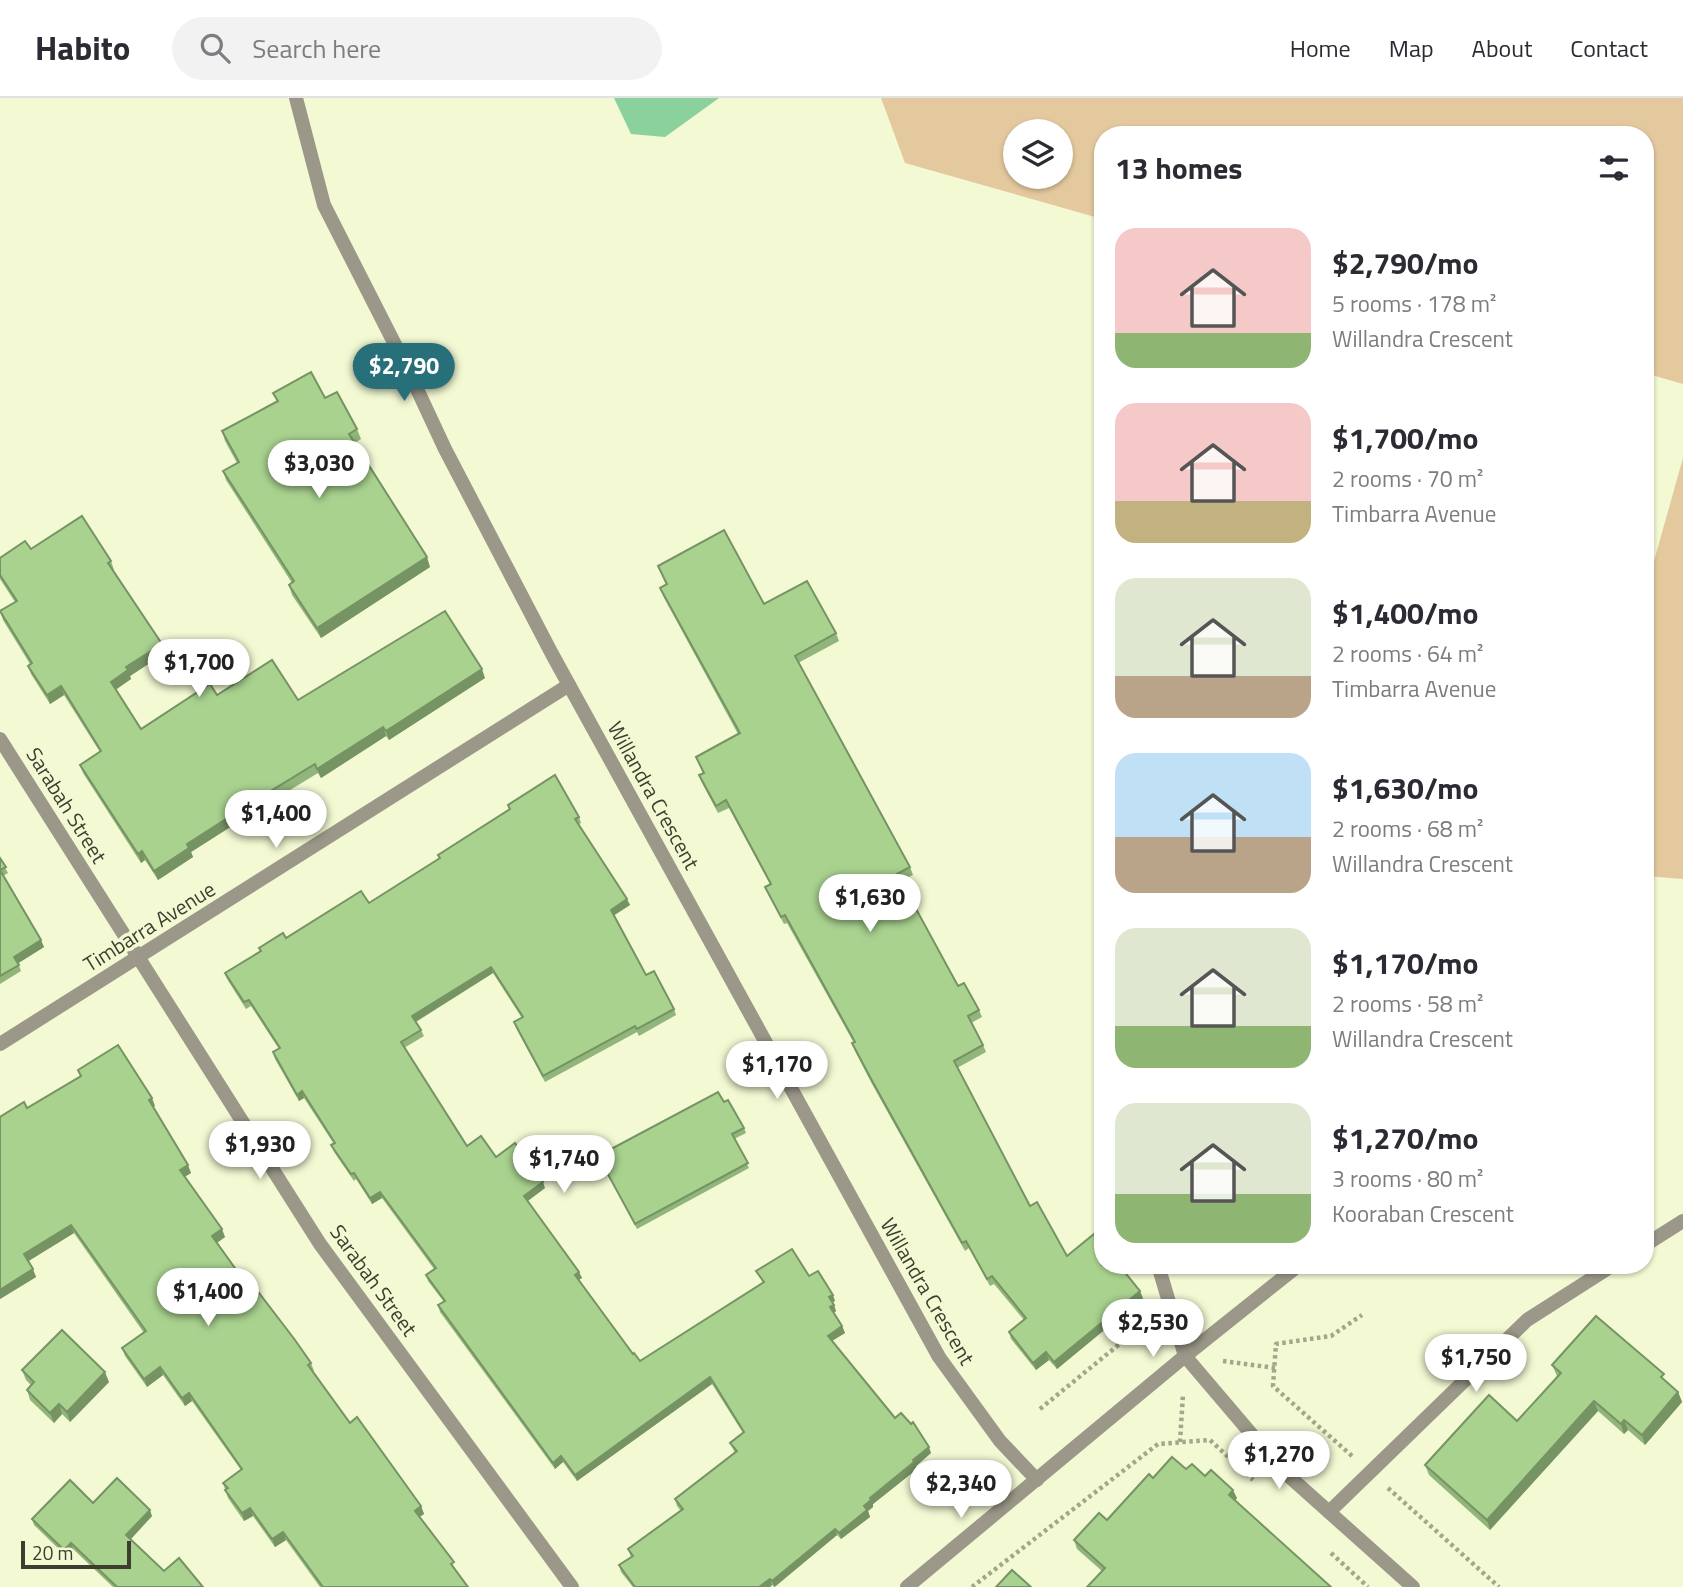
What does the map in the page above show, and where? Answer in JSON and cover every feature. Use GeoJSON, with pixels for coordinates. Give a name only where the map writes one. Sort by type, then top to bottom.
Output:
{"type":"FeatureCollection","features":[{"type":"Feature","properties":{"kind":"street","name":"Willandra Crescent"},"geometry":{"type":"LineString","coordinates":[[296,98],[324,205],[410,374],[445,450],[569,685],[939,1357],[1000,1441],[1037,1480]]}},
{"type":"Feature","properties":{"kind":"street","name":"Timbarra Avenue"},"geometry":{"type":"LineString","coordinates":[[0,1044],[569,685]]}},
{"type":"Feature","properties":{"kind":"street","name":"Sarabah Street"},"geometry":{"type":"LineString","coordinates":[[0,739],[320,1244],[572,1587]]}},
{"type":"Feature","properties":{"kind":"street"},"geometry":{"type":"LineString","coordinates":[[1654,1239],[1683,1221]]}},
{"type":"Feature","properties":{"kind":"street"},"geometry":{"type":"LineString","coordinates":[[1161,1274],[1185,1356],[1283,1470],[1413,1587]]}},
{"type":"Feature","properties":{"kind":"street"},"geometry":{"type":"LineString","coordinates":[[907,1587],[1288,1274]]}},
{"type":"Feature","properties":{"kind":"street"},"geometry":{"type":"LineString","coordinates":[[1329,1512],[1527,1320],[1599,1274]]}},
{"type":"Feature","properties":{"kind":"path"},"geometry":{"type":"LineString","coordinates":[[1040,1409],[1144,1324]]}},
{"type":"Feature","properties":{"kind":"path"},"geometry":{"type":"LineString","coordinates":[[1180,1442],[1185,1356],[1275,1367]]}},
{"type":"Feature","properties":{"kind":"path"},"geometry":{"type":"LineString","coordinates":[[972,1587],[1158,1444],[1210,1440],[1260,1486]]}},
{"type":"Feature","properties":{"kind":"path"},"geometry":{"type":"LineString","coordinates":[[1329,1550],[1368,1587]]}},
{"type":"Feature","properties":{"kind":"shaded area"},"geometry":{"type":"Polygon","coordinates":[[[614,98],[719,98],[665,137],[631,134],[614,98]]]}},
{"type":"Feature","properties":{"kind":"shaded area"},"geometry":{"type":"Polygon","coordinates":[[[881,98],[1683,98],[1683,384],[1654,376],[1654,126],[1094,126],[1094,217],[905,163],[881,98]]]}},
{"type":"Feature","properties":{"kind":"shaded area"},"geometry":{"type":"Polygon","coordinates":[[[1683,458],[1683,879],[1654,877],[1654,561],[1683,458]]]}},
{"type":"Feature","properties":{"kind":"building"},"geometry":{"type":"Polygon","coordinates":[[[311,372],[325,398],[337,392],[357,429],[349,434],[427,557],[317,628],[289,585],[294,581],[223,471],[239,462],[222,431],[278,401],[273,393],[311,372]]]}},
{"type":"Feature","properties":{"kind":"building"},"geometry":{"type":"Polygon","coordinates":[[[82,516],[111,561],[108,563],[162,644],[126,667],[128,670],[111,682],[141,729],[210,684],[217,695],[272,660],[298,700],[445,611],[482,669],[386,731],[383,727],[317,769],[315,764],[243,808],[187,844],[189,848],[154,871],[142,851],[138,854],[80,765],[101,751],[61,686],[47,695],[28,666],[32,663],[0,611],[17,601],[0,575],[0,558],[25,541],[31,549],[82,516]]]}},
{"type":"Feature","properties":{"kind":"building"},"geometry":{"type":"Polygon","coordinates":[[[724,530],[764,604],[807,581],[836,633],[795,656],[910,867],[897,874],[958,986],[964,983],[979,1010],[968,1016],[983,1045],[954,1061],[1030,1206],[1037,1202],[1067,1256],[1094,1234],[1094,1274],[1126,1274],[1140,1291],[1054,1362],[1046,1352],[1033,1363],[1009,1332],[1026,1318],[992,1276],[987,1279],[966,1241],[962,1243],[870,1077],[852,1043],[855,1042],[785,915],[781,917],[765,887],[771,884],[726,800],[716,806],[699,775],[704,773],[696,757],[740,733],[660,588],[667,584],[658,566],[724,530]]]}},
{"type":"Feature","properties":{"kind":"building"},"geometry":{"type":"Polygon","coordinates":[[[555,775],[579,817],[575,819],[627,899],[611,910],[646,975],[654,971],[674,1009],[637,1029],[635,1026],[543,1076],[514,1022],[523,1017],[491,967],[412,1016],[421,1030],[401,1042],[467,1146],[481,1136],[496,1157],[515,1143],[543,1182],[524,1196],[579,1272],[575,1275],[640,1361],[764,1282],[756,1271],[792,1249],[809,1276],[818,1271],[833,1295],[829,1297],[834,1305],[830,1307],[842,1326],[828,1336],[895,1418],[901,1413],[911,1424],[913,1422],[929,1447],[870,1498],[864,1506],[867,1510],[839,1533],[835,1529],[772,1581],[770,1579],[759,1587],[635,1587],[619,1565],[633,1556],[628,1549],[683,1509],[675,1499],[737,1451],[730,1443],[744,1432],[710,1377],[575,1475],[561,1456],[553,1463],[438,1305],[445,1301],[426,1275],[436,1268],[380,1192],[370,1198],[354,1173],[351,1174],[331,1145],[335,1143],[302,1091],[297,1095],[273,1052],[280,1048],[249,1000],[244,1002],[225,973],[261,951],[259,948],[283,933],[286,938],[361,891],[369,903],[440,858],[438,855],[510,809],[508,805],[555,775]]]}},
{"type":"Feature","properties":{"kind":"building"},"geometry":{"type":"Polygon","coordinates":[[[0,858],[6,867],[0,870],[0,858]]]}},
{"type":"Feature","properties":{"kind":"building"},"geometry":{"type":"Polygon","coordinates":[[[0,870],[41,940],[14,957],[19,965],[0,976],[0,870]]]}},
{"type":"Feature","properties":{"kind":"building"},"geometry":{"type":"Polygon","coordinates":[[[118,1045],[152,1098],[149,1100],[188,1165],[180,1170],[222,1229],[212,1236],[255,1296],[259,1293],[295,1340],[311,1363],[308,1365],[350,1423],[357,1417],[421,1506],[415,1511],[454,1562],[451,1564],[468,1587],[323,1587],[283,1532],[272,1539],[250,1508],[242,1513],[225,1490],[228,1488],[223,1483],[242,1469],[189,1393],[182,1398],[160,1367],[144,1379],[122,1348],[146,1331],[71,1225],[24,1254],[33,1269],[0,1290],[0,1117],[24,1102],[27,1108],[81,1076],[78,1070],[118,1045]]]}},
{"type":"Feature","properties":{"kind":"building"},"geometry":{"type":"Polygon","coordinates":[[[718,1092],[724,1102],[728,1100],[744,1128],[732,1134],[748,1163],[635,1224],[598,1156],[718,1092]]]}},
{"type":"Feature","properties":{"kind":"building"},"geometry":{"type":"Polygon","coordinates":[[[1596,1316],[1664,1374],[1661,1377],[1678,1392],[1642,1435],[1624,1420],[1621,1424],[1594,1401],[1487,1520],[1425,1465],[1489,1395],[1517,1421],[1561,1373],[1552,1365],[1596,1316]]]}},
{"type":"Feature","properties":{"kind":"building"},"geometry":{"type":"Polygon","coordinates":[[[62,1330],[105,1372],[67,1412],[59,1404],[50,1413],[27,1390],[34,1382],[22,1370],[62,1330]]]}},
{"type":"Feature","properties":{"kind":"building"},"geometry":{"type":"Polygon","coordinates":[[[1172,1457],[1186,1469],[1192,1464],[1205,1476],[1211,1470],[1233,1490],[1229,1495],[1331,1587],[1087,1587],[1105,1568],[1074,1540],[1099,1513],[1107,1520],[1149,1474],[1153,1478],[1172,1457]]]}},
{"type":"Feature","properties":{"kind":"building"},"geometry":{"type":"Polygon","coordinates":[[[117,1478],[150,1510],[126,1535],[164,1571],[179,1558],[203,1587],[117,1587],[71,1543],[64,1550],[32,1519],[70,1480],[93,1503],[117,1478]]]}},
{"type":"Feature","properties":{"kind":"building"},"geometry":{"type":"Polygon","coordinates":[[[1012,1570],[1031,1587],[996,1587],[1012,1570]]]}}]}
